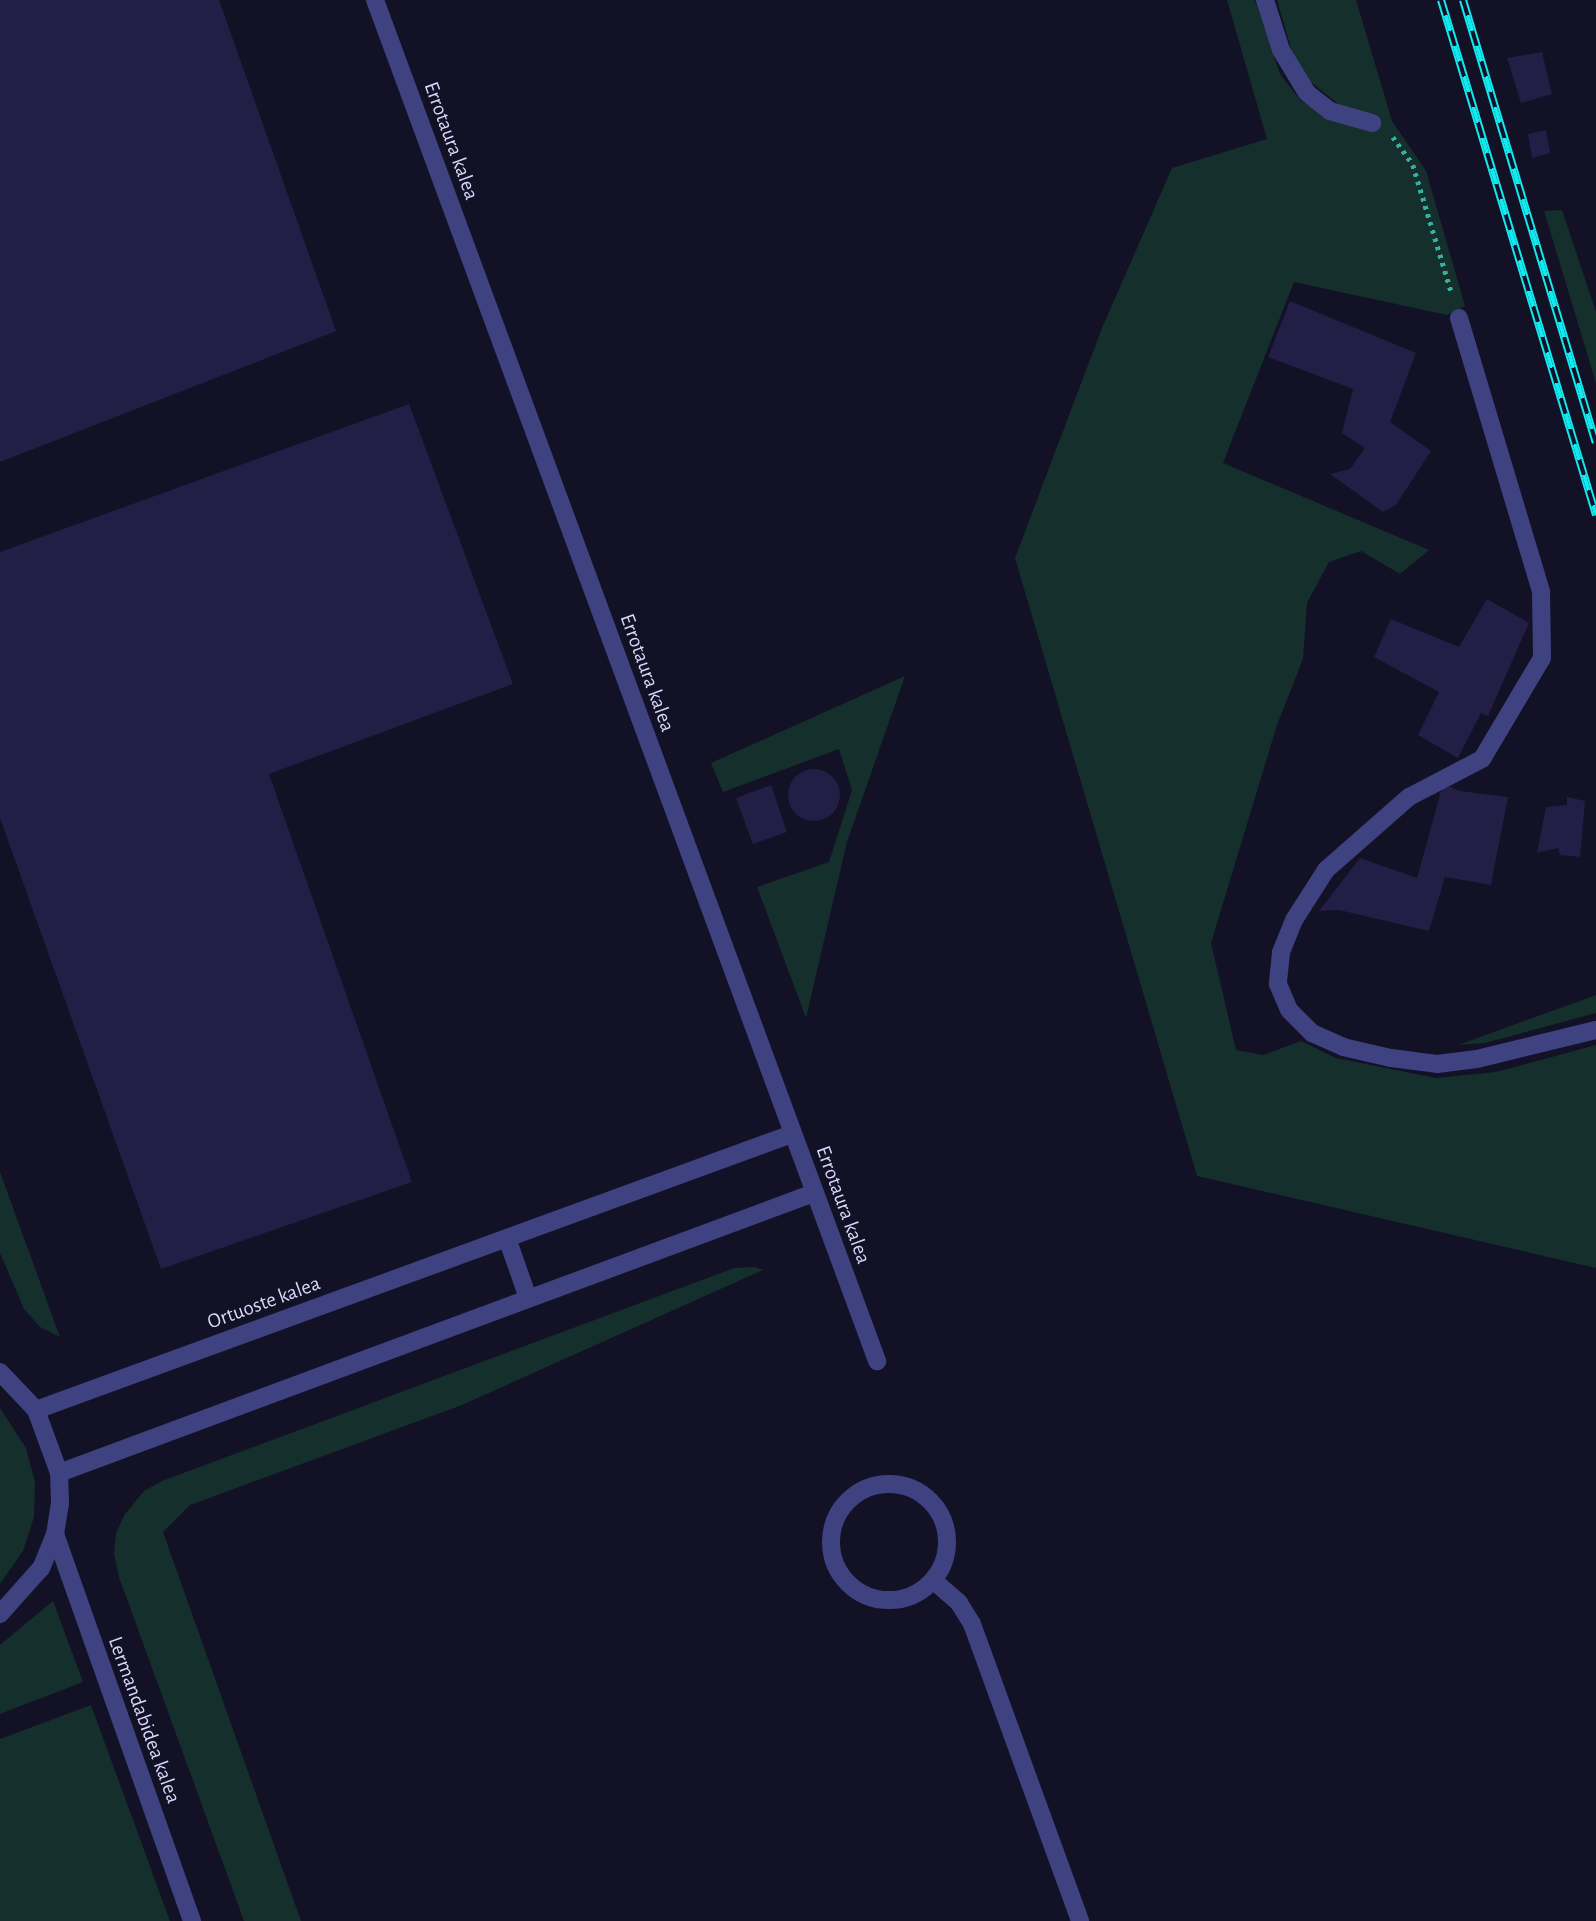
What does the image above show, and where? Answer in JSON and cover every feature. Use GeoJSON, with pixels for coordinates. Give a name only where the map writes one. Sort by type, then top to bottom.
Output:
{"type":"FeatureCollection","features":[{"type":"Feature","properties":{"kind":"street","name":"Errotaura kalea"},"geometry":{"type":"LineString","coordinates":[[375,0],[877,1361]]}},
{"type":"Feature","properties":{"kind":"street"},"geometry":{"type":"LineString","coordinates":[[1265,0],[1280,50],[1307,93],[1329,111],[1371,124]]}},
{"type":"Feature","properties":{"kind":"street"},"geometry":{"type":"LineString","coordinates":[[1459,318],[1541,592],[1545,628],[1542,658],[1482,759],[1409,797],[1326,870],[1294,920],[1281,953],[1279,984],[1289,1010],[1312,1033],[1343,1047],[1437,1065],[1477,1059],[1596,1030]]}},
{"type":"Feature","properties":{"kind":"street","name":"Ortuoste kalea"},"geometry":{"type":"LineString","coordinates":[[36,1410],[792,1134]]}},
{"type":"Feature","properties":{"kind":"street"},"geometry":{"type":"LineString","coordinates":[[59,1472],[814,1193]]}},
{"type":"Feature","properties":{"kind":"street"},"geometry":{"type":"LineString","coordinates":[[508,1238],[528,1298]]}},
{"type":"Feature","properties":{"kind":"street"},"geometry":{"type":"LineString","coordinates":[[0,1372],[36,1410],[59,1472],[55,1534],[41,1568],[0,1614]]}},
{"type":"Feature","properties":{"kind":"street"},"geometry":{"type":"LineString","coordinates":[[888,1482],[920,1492],[943,1517],[948,1550],[934,1581],[906,1600],[872,1600],[844,1582],[830,1552],[834,1518],[856,1492],[888,1482]]}},
{"type":"Feature","properties":{"kind":"street","name":"Lermandabidea kalea"},"geometry":{"type":"LineString","coordinates":[[55,1534],[192,1921]]}},
{"type":"Feature","properties":{"kind":"street"},"geometry":{"type":"LineString","coordinates":[[934,1581],[959,1602],[972,1624],[1080,1921]]}},
{"type":"Feature","properties":{"kind":"path"},"geometry":{"type":"LineString","coordinates":[[1371,124],[1394,138],[1413,164],[1459,318]]}},
{"type":"Feature","properties":{"kind":"green space"},"geometry":{"type":"Polygon","coordinates":[[[1227,0],[1255,0],[1280,74],[1301,101],[1331,118],[1344,109],[1306,78],[1291,48],[1277,0],[1356,0],[1392,121],[1426,171],[1465,306],[1447,315],[1294,282],[1223,463],[1429,550],[1400,574],[1361,551],[1329,562],[1307,603],[1303,659],[1277,725],[1211,943],[1236,1050],[1263,1055],[1301,1041],[1336,1058],[1436,1078],[1496,1072],[1596,1045],[1596,1268],[1197,1176],[1015,558],[1102,328],[1172,168],[1267,139],[1227,0]]]}},
{"type":"Feature","properties":{"kind":"green space"},"geometry":{"type":"Polygon","coordinates":[[[1562,210],[1596,312],[1596,383],[1544,211],[1562,210]]]}},
{"type":"Feature","properties":{"kind":"green space"},"geometry":{"type":"Polygon","coordinates":[[[905,676],[847,842],[806,1018],[757,887],[829,862],[852,790],[839,749],[723,792],[711,763],[905,676]]]}},
{"type":"Feature","properties":{"kind":"green space"},"geometry":{"type":"Polygon","coordinates":[[[1596,995],[1596,1013],[1485,1043],[1458,1045],[1596,995]]]}},
{"type":"Feature","properties":{"kind":"green space"},"geometry":{"type":"Polygon","coordinates":[[[0,1172],[60,1337],[40,1327],[24,1309],[0,1253],[0,1172]]]}},
{"type":"Feature","properties":{"kind":"green space"},"geometry":{"type":"Polygon","coordinates":[[[754,1267],[763,1270],[462,1405],[190,1505],[163,1532],[301,1921],[244,1921],[119,1577],[114,1554],[116,1533],[125,1514],[144,1491],[162,1481],[734,1268],[754,1267]]]}},
{"type":"Feature","properties":{"kind":"green space"},"geometry":{"type":"Polygon","coordinates":[[[0,1408],[26,1448],[35,1482],[34,1517],[23,1551],[0,1584],[0,1408]]]}},
{"type":"Feature","properties":{"kind":"green space"},"geometry":{"type":"Polygon","coordinates":[[[53,1601],[83,1682],[0,1714],[0,1645],[53,1601]]]}},
{"type":"Feature","properties":{"kind":"green space"},"geometry":{"type":"Polygon","coordinates":[[[91,1705],[170,1921],[0,1921],[0,1739],[91,1705]]]}},
{"type":"Feature","properties":{"kind":"building"},"geometry":{"type":"Polygon","coordinates":[[[0,0],[219,0],[336,331],[0,462],[0,0]]]}},
{"type":"Feature","properties":{"kind":"building"},"geometry":{"type":"Polygon","coordinates":[[[1542,52],[1552,94],[1521,103],[1507,58],[1542,52]]]}},
{"type":"Feature","properties":{"kind":"building"},"geometry":{"type":"Polygon","coordinates":[[[1546,130],[1550,153],[1532,158],[1528,134],[1546,130]]]}},
{"type":"Feature","properties":{"kind":"building"},"geometry":{"type":"Polygon","coordinates":[[[1290,301],[1416,353],[1390,422],[1431,451],[1396,505],[1383,512],[1330,474],[1350,469],[1365,448],[1342,433],[1353,389],[1268,357],[1290,301]]]}},
{"type":"Feature","properties":{"kind":"building"},"geometry":{"type":"Polygon","coordinates":[[[409,404],[513,684],[269,774],[412,1182],[161,1269],[0,818],[0,552],[409,404]]]}},
{"type":"Feature","properties":{"kind":"building"},"geometry":{"type":"Polygon","coordinates":[[[1487,599],[1529,623],[1488,716],[1481,713],[1458,758],[1418,735],[1439,692],[1374,657],[1391,619],[1459,647],[1487,599]]]}},
{"type":"Feature","properties":{"kind":"building"},"geometry":{"type":"Polygon","coordinates":[[[814,769],[824,771],[832,777],[838,785],[838,805],[832,813],[824,819],[814,821],[804,819],[796,813],[790,805],[788,795],[790,785],[796,777],[804,771],[814,769]]]}},
{"type":"Feature","properties":{"kind":"building"},"geometry":{"type":"Polygon","coordinates":[[[1443,784],[1460,791],[1508,797],[1491,885],[1445,877],[1429,931],[1339,910],[1319,911],[1360,858],[1417,878],[1443,784]]]}},
{"type":"Feature","properties":{"kind":"building"},"geometry":{"type":"Polygon","coordinates":[[[771,785],[787,832],[753,844],[736,798],[771,785]]]}},
{"type":"Feature","properties":{"kind":"building"},"geometry":{"type":"Polygon","coordinates":[[[1567,797],[1585,801],[1580,857],[1560,855],[1558,848],[1537,853],[1546,807],[1567,805],[1567,797]]]}},
{"type":"Feature","properties":{"kind":"railway"},"geometry":{"type":"LineString","coordinates":[[1441,0],[1596,515]]}},
{"type":"Feature","properties":{"kind":"railway"},"geometry":{"type":"LineString","coordinates":[[1463,0],[1596,442]]}}]}
